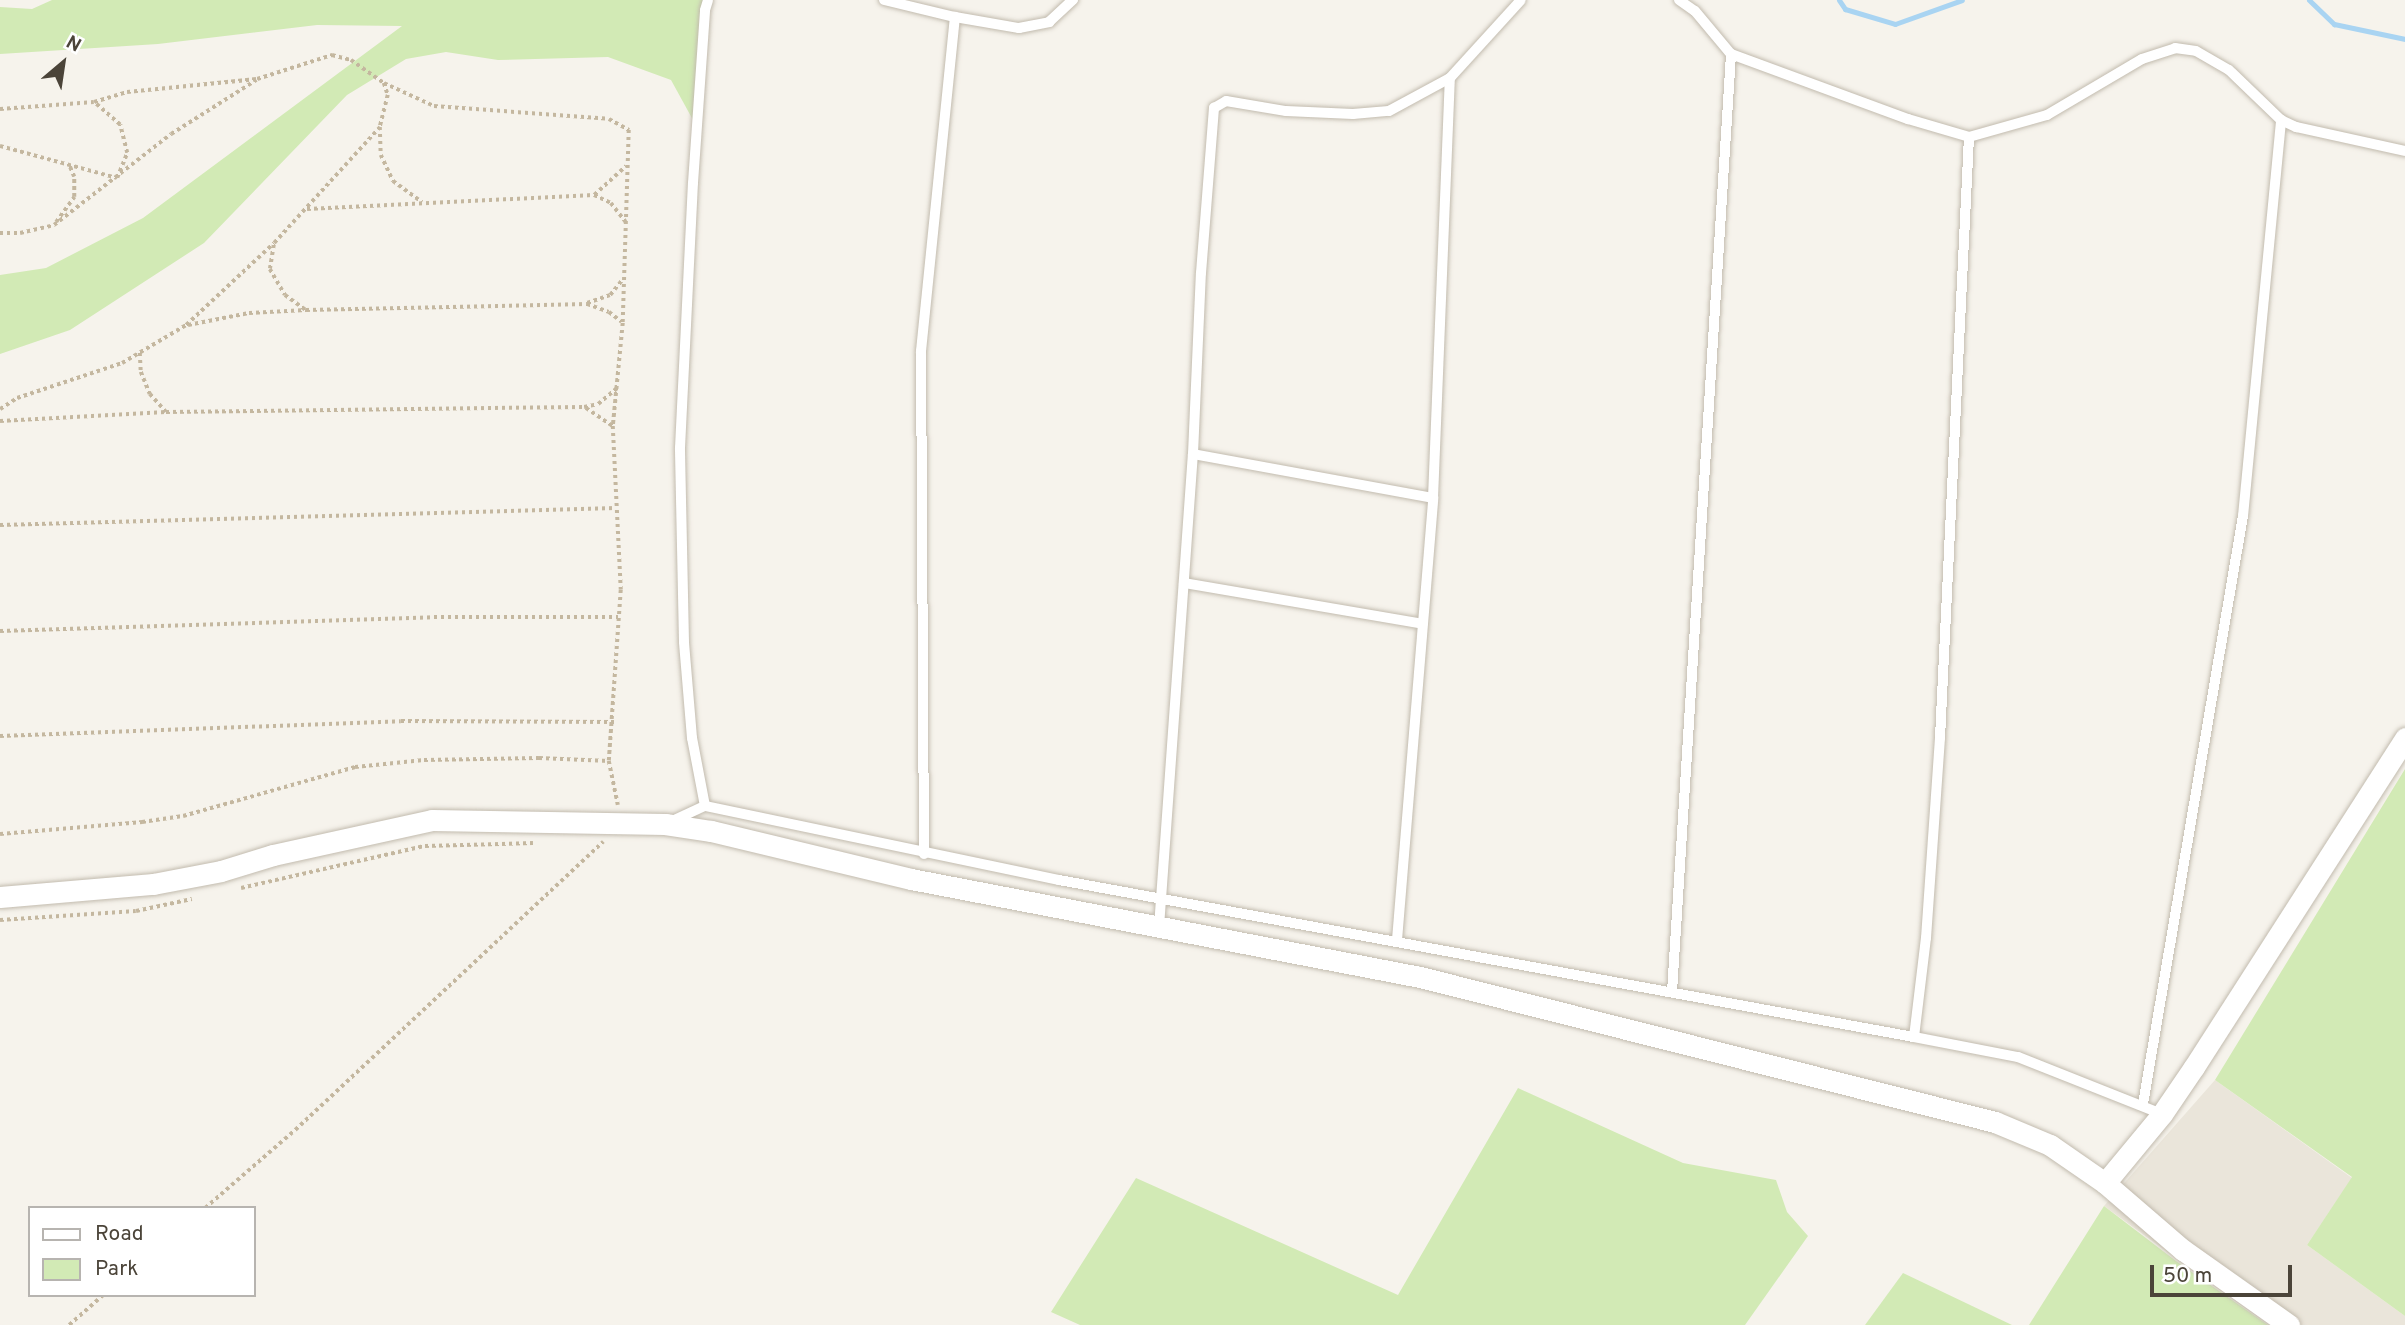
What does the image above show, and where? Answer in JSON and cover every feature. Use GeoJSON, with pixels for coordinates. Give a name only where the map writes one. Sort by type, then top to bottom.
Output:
{"type":"FeatureCollection","features":[{"type":"Feature","properties":{"kind":"street"},"geometry":{"type":"LineString","coordinates":[[2105,1183],[2162,1114],[2405,738]]}},
{"type":"Feature","properties":{"kind":"street"},"geometry":{"type":"LineString","coordinates":[[0,897],[165,882],[432,820],[665,824],[758,841],[911,879],[1420,977],[1995,1122],[2039,1141],[2105,1183],[2183,1250],[2290,1325]]}},
{"type":"Feature","properties":{"kind":"lane"},"geometry":{"type":"LineString","coordinates":[[705,806],[692,738],[684,642],[680,448],[692,183],[705,10],[708,0]]}},
{"type":"Feature","properties":{"kind":"lane"},"geometry":{"type":"LineString","coordinates":[[884,0],[955,18],[1019,28],[1049,22],[1073,0]]}},
{"type":"Feature","properties":{"kind":"lane"},"geometry":{"type":"LineString","coordinates":[[1159,927],[1194,454],[1201,273],[1213,108],[1226,101],[1300,111],[1353,114],[1389,111],[1450,78],[1521,0]]}},
{"type":"Feature","properties":{"kind":"lane"},"geometry":{"type":"LineString","coordinates":[[1679,0],[1695,11],[1731,54],[1908,119],[1969,137],[2047,115],[2143,59],[2175,48],[2196,51],[2229,70],[2281,120],[2296,127],[2405,151]]}},
{"type":"Feature","properties":{"kind":"lane"},"geometry":{"type":"LineString","coordinates":[[924,854],[921,351],[955,18]]}},
{"type":"Feature","properties":{"kind":"lane"},"geometry":{"type":"LineString","coordinates":[[1672,992],[1731,54]]}},
{"type":"Feature","properties":{"kind":"lane"},"geometry":{"type":"LineString","coordinates":[[1398,940],[1433,498],[1450,78]]}},
{"type":"Feature","properties":{"kind":"lane"},"geometry":{"type":"LineString","coordinates":[[2143,1104],[2243,516],[2281,120]]}},
{"type":"Feature","properties":{"kind":"lane"},"geometry":{"type":"LineString","coordinates":[[1914,1037],[1926,939],[1940,738],[1969,137]]}},
{"type":"Feature","properties":{"kind":"lane"},"geometry":{"type":"LineString","coordinates":[[1194,454],[1433,498]]}},
{"type":"Feature","properties":{"kind":"lane"},"geometry":{"type":"LineString","coordinates":[[1184,583],[1423,624]]}},
{"type":"Feature","properties":{"kind":"lane"},"geometry":{"type":"LineString","coordinates":[[665,824],[705,806],[924,854],[2018,1057],[2143,1104],[2162,1114]]}},
{"type":"Feature","properties":{"kind":"path"},"geometry":{"type":"LineString","coordinates":[[0,109],[94,103],[127,92],[257,79],[332,55],[352,60],[384,83],[434,106],[609,119],[629,130],[623,323],[613,426],[621,590],[614,722],[609,761],[622,825],[295,1130],[207,1206]]}},
{"type":"Feature","properties":{"kind":"path"},"geometry":{"type":"LineString","coordinates":[[0,233],[20,233],[54,225],[171,134],[257,79]]}},
{"type":"Feature","properties":{"kind":"path"},"geometry":{"type":"LineString","coordinates":[[384,83],[388,95],[380,127],[381,155],[393,181],[423,202]]}},
{"type":"Feature","properties":{"kind":"path"},"geometry":{"type":"LineString","coordinates":[[94,103],[120,125],[127,153],[117,178]]}},
{"type":"Feature","properties":{"kind":"path"},"geometry":{"type":"LineString","coordinates":[[0,409],[17,398],[122,363],[186,325],[274,243],[380,127]]}},
{"type":"Feature","properties":{"kind":"path"},"geometry":{"type":"LineString","coordinates":[[0,146],[117,178]]}},
{"type":"Feature","properties":{"kind":"path"},"geometry":{"type":"LineString","coordinates":[[54,225],[74,197],[74,177],[69,165]]}},
{"type":"Feature","properties":{"kind":"path"},"geometry":{"type":"LineString","coordinates":[[594,195],[628,165]]}},
{"type":"Feature","properties":{"kind":"path"},"geometry":{"type":"LineString","coordinates":[[307,209],[594,195],[611,203],[626,222]]}},
{"type":"Feature","properties":{"kind":"path"},"geometry":{"type":"LineString","coordinates":[[274,243],[270,269],[285,295],[306,310]]}},
{"type":"Feature","properties":{"kind":"path"},"geometry":{"type":"LineString","coordinates":[[186,325],[249,313],[306,310],[587,304],[610,295],[624,277]]}},
{"type":"Feature","properties":{"kind":"path"},"geometry":{"type":"LineString","coordinates":[[587,304],[609,312],[623,323]]}},
{"type":"Feature","properties":{"kind":"path"},"geometry":{"type":"LineString","coordinates":[[140,353],[141,372],[150,394],[166,412]]}},
{"type":"Feature","properties":{"kind":"path"},"geometry":{"type":"LineString","coordinates":[[0,421],[166,412],[584,407],[598,404],[617,388]]}},
{"type":"Feature","properties":{"kind":"path"},"geometry":{"type":"LineString","coordinates":[[584,407],[613,426]]}},
{"type":"Feature","properties":{"kind":"path"},"geometry":{"type":"LineString","coordinates":[[0,525],[616,508]]}},
{"type":"Feature","properties":{"kind":"path"},"geometry":{"type":"LineString","coordinates":[[0,631],[434,617],[618,617]]}},
{"type":"Feature","properties":{"kind":"path"},"geometry":{"type":"LineString","coordinates":[[0,736],[401,721],[614,722]]}},
{"type":"Feature","properties":{"kind":"path"},"geometry":{"type":"LineString","coordinates":[[0,834],[183,816],[355,767],[424,760],[539,758],[609,761]]}},
{"type":"Feature","properties":{"kind":"path"},"geometry":{"type":"LineString","coordinates":[[590,842],[603,842]]}},
{"type":"Feature","properties":{"kind":"path"},"geometry":{"type":"LineString","coordinates":[[229,890],[425,846],[535,843]]}},
{"type":"Feature","properties":{"kind":"path"},"geometry":{"type":"LineString","coordinates":[[0,920],[136,911],[202,896]]}},
{"type":"Feature","properties":{"kind":"path"},"geometry":{"type":"LineString","coordinates":[[69,1325],[101,1297]]}},
{"type":"Feature","properties":{"kind":"shaded area"},"geometry":{"type":"Polygon","coordinates":[[[2215,1080],[2352,1178],[2307,1245],[2405,1316],[2405,1325],[2268,1325],[2104,1206],[2215,1080]]]}},
{"type":"Feature","properties":{"kind":"green space"},"geometry":{"type":"Polygon","coordinates":[[[52,0],[703,0],[693,120],[671,80],[608,57],[498,60],[446,52],[406,59],[347,95],[204,243],[70,330],[0,354],[0,275],[46,268],[143,218],[402,26],[317,25],[158,44],[0,54],[0,7],[32,9],[52,0]]]}},
{"type":"Feature","properties":{"kind":"green space"},"geometry":{"type":"Polygon","coordinates":[[[2405,769],[2405,1316],[2307,1245],[2352,1177],[2215,1080],[2405,769]]]}},
{"type":"Feature","properties":{"kind":"green space"},"geometry":{"type":"Polygon","coordinates":[[[1518,1088],[1683,1163],[1776,1180],[1787,1212],[1808,1236],[1745,1325],[1080,1325],[1051,1312],[1136,1178],[1398,1295],[1518,1088]]]}},
{"type":"Feature","properties":{"kind":"green space"},"geometry":{"type":"Polygon","coordinates":[[[2104,1206],[2176,1261],[2268,1325],[2029,1325],[2104,1206]]]}},
{"type":"Feature","properties":{"kind":"green space"},"geometry":{"type":"Polygon","coordinates":[[[1903,1273],[2012,1325],[1865,1325],[1903,1273]]]}},
{"type":"Feature","properties":{"kind":"waterway"},"geometry":{"type":"LineString","coordinates":[[1839,0],[1845,9],[1895,24],[1962,0]]}},
{"type":"Feature","properties":{"kind":"waterway"},"geometry":{"type":"LineString","coordinates":[[2309,0],[2334,24],[2405,39]]}}]}
